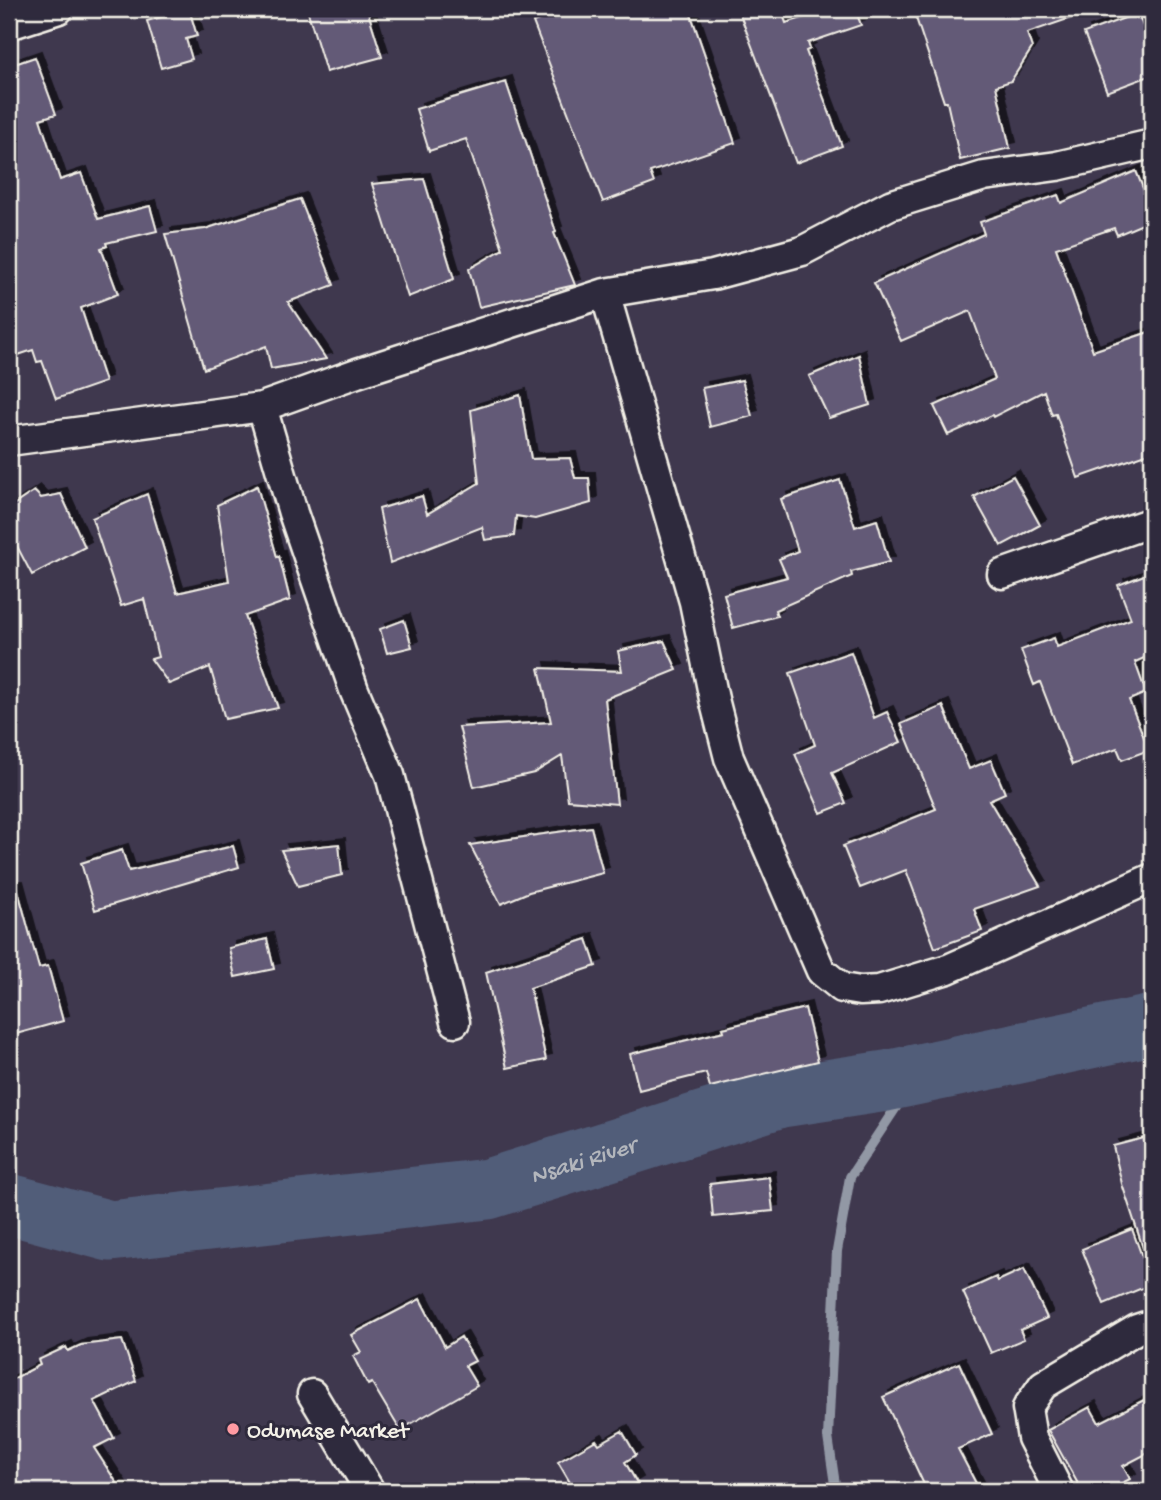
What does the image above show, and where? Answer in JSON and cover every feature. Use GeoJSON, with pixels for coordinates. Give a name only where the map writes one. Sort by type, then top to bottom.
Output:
{"type":"FeatureCollection","features":[{"type":"Feature","properties":{"kind":"street"},"geometry":{"type":"LineString","coordinates":[[9,25],[59,9]]}},
{"type":"Feature","properties":{"kind":"street"},"geometry":{"type":"LineString","coordinates":[[9,441],[262,407],[356,373],[605,293],[713,275],[802,251],[890,205],[984,176],[1057,166],[1152,144]]}},
{"type":"Feature","properties":{"kind":"street"},"geometry":{"type":"LineString","coordinates":[[605,293],[694,602],[729,758],[821,971],[842,988],[879,990],[948,969],[1152,878]]}},
{"type":"Feature","properties":{"kind":"street"},"geometry":{"type":"LineString","coordinates":[[262,407],[293,513],[354,690],[390,775],[455,1022]]}},
{"type":"Feature","properties":{"kind":"street"},"geometry":{"type":"LineString","coordinates":[[1002,574],[1152,522]]}},
{"type":"Feature","properties":{"kind":"street"},"geometry":{"type":"LineString","coordinates":[[1059,1491],[1032,1438],[1027,1408],[1043,1385],[1137,1329],[1152,1324]]}},
{"type":"Feature","properties":{"kind":"street"},"geometry":{"type":"LineString","coordinates":[[312,1394],[370,1491]]}},
{"type":"Feature","properties":{"kind":"building"},"geometry":{"type":"Polygon","coordinates":[[[189,9],[197,36],[186,39],[192,59],[161,68],[147,21],[189,9]]]}},
{"type":"Feature","properties":{"kind":"building"},"geometry":{"type":"Polygon","coordinates":[[[307,9],[367,9],[382,57],[326,72],[307,9]]]}},
{"type":"Feature","properties":{"kind":"building"},"geometry":{"type":"Polygon","coordinates":[[[570,9],[689,9],[735,143],[650,172],[654,183],[603,202],[533,22],[570,9]]]}},
{"type":"Feature","properties":{"kind":"building"},"geometry":{"type":"Polygon","coordinates":[[[738,9],[781,9],[786,23],[832,9],[855,9],[861,25],[808,43],[810,49],[806,51],[842,146],[796,163],[738,9]]]}},
{"type":"Feature","properties":{"kind":"building"},"geometry":{"type":"Polygon","coordinates":[[[913,9],[1084,9],[1085,13],[1027,33],[1032,48],[1011,81],[996,86],[1010,148],[960,160],[947,102],[944,102],[913,9]]]}},
{"type":"Feature","properties":{"kind":"building"},"geometry":{"type":"Polygon","coordinates":[[[1138,13],[1152,51],[1152,75],[1107,92],[1084,33],[1138,13]]]}},
{"type":"Feature","properties":{"kind":"building"},"geometry":{"type":"Polygon","coordinates":[[[35,57],[56,114],[40,119],[60,180],[81,173],[98,219],[150,206],[157,231],[106,243],[107,246],[101,248],[118,294],[81,308],[105,382],[56,399],[42,361],[37,362],[33,350],[9,358],[9,66],[35,57]]]}},
{"type":"Feature","properties":{"kind":"building"},"geometry":{"type":"Polygon","coordinates":[[[506,82],[556,232],[554,233],[575,285],[479,307],[469,269],[503,249],[466,139],[429,151],[416,109],[506,82]]]}},
{"type":"Feature","properties":{"kind":"building"},"geometry":{"type":"Polygon","coordinates":[[[1136,171],[1152,210],[1152,220],[1117,235],[1114,228],[1056,248],[1093,351],[1152,331],[1152,452],[1078,478],[1056,414],[1052,415],[1044,391],[993,417],[992,415],[948,435],[934,406],[995,379],[970,311],[901,341],[874,283],[984,234],[980,222],[1058,195],[1061,203],[1136,171]]]}},
{"type":"Feature","properties":{"kind":"building"},"geometry":{"type":"Polygon","coordinates":[[[424,179],[454,279],[408,297],[372,184],[424,179]]]}},
{"type":"Feature","properties":{"kind":"building"},"geometry":{"type":"Polygon","coordinates":[[[300,199],[334,285],[288,302],[326,359],[271,369],[266,346],[204,369],[165,234],[205,229],[300,199]]]}},
{"type":"Feature","properties":{"kind":"building"},"geometry":{"type":"Polygon","coordinates":[[[859,355],[870,405],[829,418],[809,376],[859,355]]]}},
{"type":"Feature","properties":{"kind":"building"},"geometry":{"type":"Polygon","coordinates":[[[742,380],[752,416],[710,427],[702,388],[742,380]]]}},
{"type":"Feature","properties":{"kind":"building"},"geometry":{"type":"Polygon","coordinates":[[[520,395],[531,459],[570,458],[575,478],[589,478],[591,503],[535,519],[516,516],[514,536],[485,540],[482,527],[390,563],[379,509],[422,496],[427,514],[479,483],[471,410],[520,395]]]}},
{"type":"Feature","properties":{"kind":"building"},"geometry":{"type":"Polygon","coordinates":[[[1013,476],[1040,525],[1001,546],[974,497],[1013,476]]]}},
{"type":"Feature","properties":{"kind":"building"},"geometry":{"type":"Polygon","coordinates":[[[840,480],[855,527],[877,520],[889,562],[851,572],[852,576],[775,610],[777,616],[733,628],[724,594],[787,577],[779,559],[798,551],[781,499],[840,480]]]}},
{"type":"Feature","properties":{"kind":"building"},"geometry":{"type":"Polygon","coordinates":[[[257,486],[290,600],[245,616],[278,708],[225,719],[210,667],[169,684],[151,659],[158,657],[144,599],[121,606],[92,518],[147,494],[177,593],[229,581],[217,505],[257,486]]]}},
{"type":"Feature","properties":{"kind":"building"},"geometry":{"type":"Polygon","coordinates":[[[34,491],[41,498],[61,494],[85,547],[32,575],[9,531],[9,508],[34,491]]]}},
{"type":"Feature","properties":{"kind":"building"},"geometry":{"type":"Polygon","coordinates":[[[1152,572],[1152,667],[1146,657],[1135,662],[1146,693],[1129,700],[1149,750],[1122,760],[1117,748],[1072,765],[1040,682],[1034,685],[1021,650],[1054,638],[1057,647],[1131,619],[1118,585],[1152,572]]]}},
{"type":"Feature","properties":{"kind":"building"},"geometry":{"type":"Polygon","coordinates":[[[404,620],[412,647],[387,653],[380,629],[404,620]]]}},
{"type":"Feature","properties":{"kind":"building"},"geometry":{"type":"Polygon","coordinates":[[[664,641],[677,670],[605,699],[617,804],[568,800],[562,756],[534,773],[474,787],[459,727],[551,722],[539,668],[622,671],[618,651],[664,641]]]}},
{"type":"Feature","properties":{"kind":"building"},"geometry":{"type":"Polygon","coordinates":[[[851,652],[874,718],[887,712],[901,742],[832,773],[846,803],[821,813],[795,754],[815,745],[790,673],[851,652]]]}},
{"type":"Feature","properties":{"kind":"building"},"geometry":{"type":"Polygon","coordinates":[[[943,706],[969,769],[991,760],[1005,793],[989,800],[1040,886],[974,909],[982,931],[935,948],[906,870],[860,888],[843,846],[936,809],[901,724],[943,706]]]}},
{"type":"Feature","properties":{"kind":"building"},"geometry":{"type":"Polygon","coordinates":[[[591,827],[603,873],[529,892],[501,904],[470,845],[591,827]]]}},
{"type":"Feature","properties":{"kind":"building"},"geometry":{"type":"Polygon","coordinates":[[[339,844],[342,875],[298,886],[281,850],[339,844]]]}},
{"type":"Feature","properties":{"kind":"building"},"geometry":{"type":"Polygon","coordinates":[[[233,846],[239,867],[95,910],[81,863],[122,850],[129,871],[233,846]]]}},
{"type":"Feature","properties":{"kind":"building"},"geometry":{"type":"Polygon","coordinates":[[[17,887],[39,968],[48,966],[63,1021],[9,1036],[9,888],[17,887]]]}},
{"type":"Feature","properties":{"kind":"building"},"geometry":{"type":"Polygon","coordinates":[[[267,939],[274,969],[235,977],[229,948],[267,939]]]}},
{"type":"Feature","properties":{"kind":"building"},"geometry":{"type":"Polygon","coordinates":[[[587,939],[596,966],[530,988],[546,1060],[507,1068],[486,972],[587,939]]]}},
{"type":"Feature","properties":{"kind":"building"},"geometry":{"type":"Polygon","coordinates":[[[805,1008],[818,1061],[710,1087],[706,1073],[639,1090],[630,1054],[805,1008]]]}},
{"type":"Feature","properties":{"kind":"building"},"geometry":{"type":"Polygon","coordinates":[[[1152,1136],[1152,1259],[1147,1260],[1122,1184],[1113,1146],[1152,1136]]]}},
{"type":"Feature","properties":{"kind":"building"},"geometry":{"type":"Polygon","coordinates":[[[769,1177],[773,1211],[713,1217],[710,1184],[769,1177]]]}},
{"type":"Feature","properties":{"kind":"building"},"geometry":{"type":"Polygon","coordinates":[[[1132,1229],[1152,1284],[1104,1304],[1082,1249],[1132,1229]]]}},
{"type":"Feature","properties":{"kind":"building"},"geometry":{"type":"Polygon","coordinates":[[[1024,1269],[1047,1318],[1020,1330],[1024,1339],[991,1353],[963,1292],[996,1277],[998,1281],[1024,1269]]]}},
{"type":"Feature","properties":{"kind":"building"},"geometry":{"type":"Polygon","coordinates":[[[420,1299],[445,1347],[461,1337],[475,1361],[465,1366],[477,1386],[400,1430],[372,1383],[368,1385],[353,1356],[361,1352],[351,1335],[420,1299]]]}},
{"type":"Feature","properties":{"kind":"building"},"geometry":{"type":"Polygon","coordinates":[[[122,1340],[136,1381],[94,1401],[114,1438],[94,1448],[122,1491],[9,1491],[9,1381],[40,1365],[38,1360],[66,1347],[68,1351],[81,1345],[122,1340]]]}},
{"type":"Feature","properties":{"kind":"building"},"geometry":{"type":"Polygon","coordinates":[[[959,1363],[992,1434],[958,1449],[980,1491],[927,1491],[883,1397],[959,1363]]]}},
{"type":"Feature","properties":{"kind":"building"},"geometry":{"type":"Polygon","coordinates":[[[1152,1396],[1152,1451],[1123,1466],[1130,1479],[1106,1491],[1082,1491],[1048,1430],[1090,1407],[1099,1423],[1152,1396]]]}},
{"type":"Feature","properties":{"kind":"building"},"geometry":{"type":"Polygon","coordinates":[[[622,1431],[636,1455],[625,1462],[637,1483],[623,1491],[575,1491],[558,1462],[596,1440],[599,1444],[622,1431]]]}},
{"type":"Feature","properties":{"kind":"waterway","name":"Nsaki River"},"geometry":{"type":"LineString","coordinates":[[9,1204],[110,1231],[488,1189],[781,1097],[886,1081],[1152,1025]]}},
{"type":"Feature","properties":{"kind":"waterway"},"geometry":{"type":"LineString","coordinates":[[836,1491],[828,1437],[837,1251],[850,1177],[918,1074]]}},
{"type":"Feature","properties":{"kind":"place","name":"Odumase Market"},"geometry":{"type":"Point","coordinates":[233,1429]}}]}
